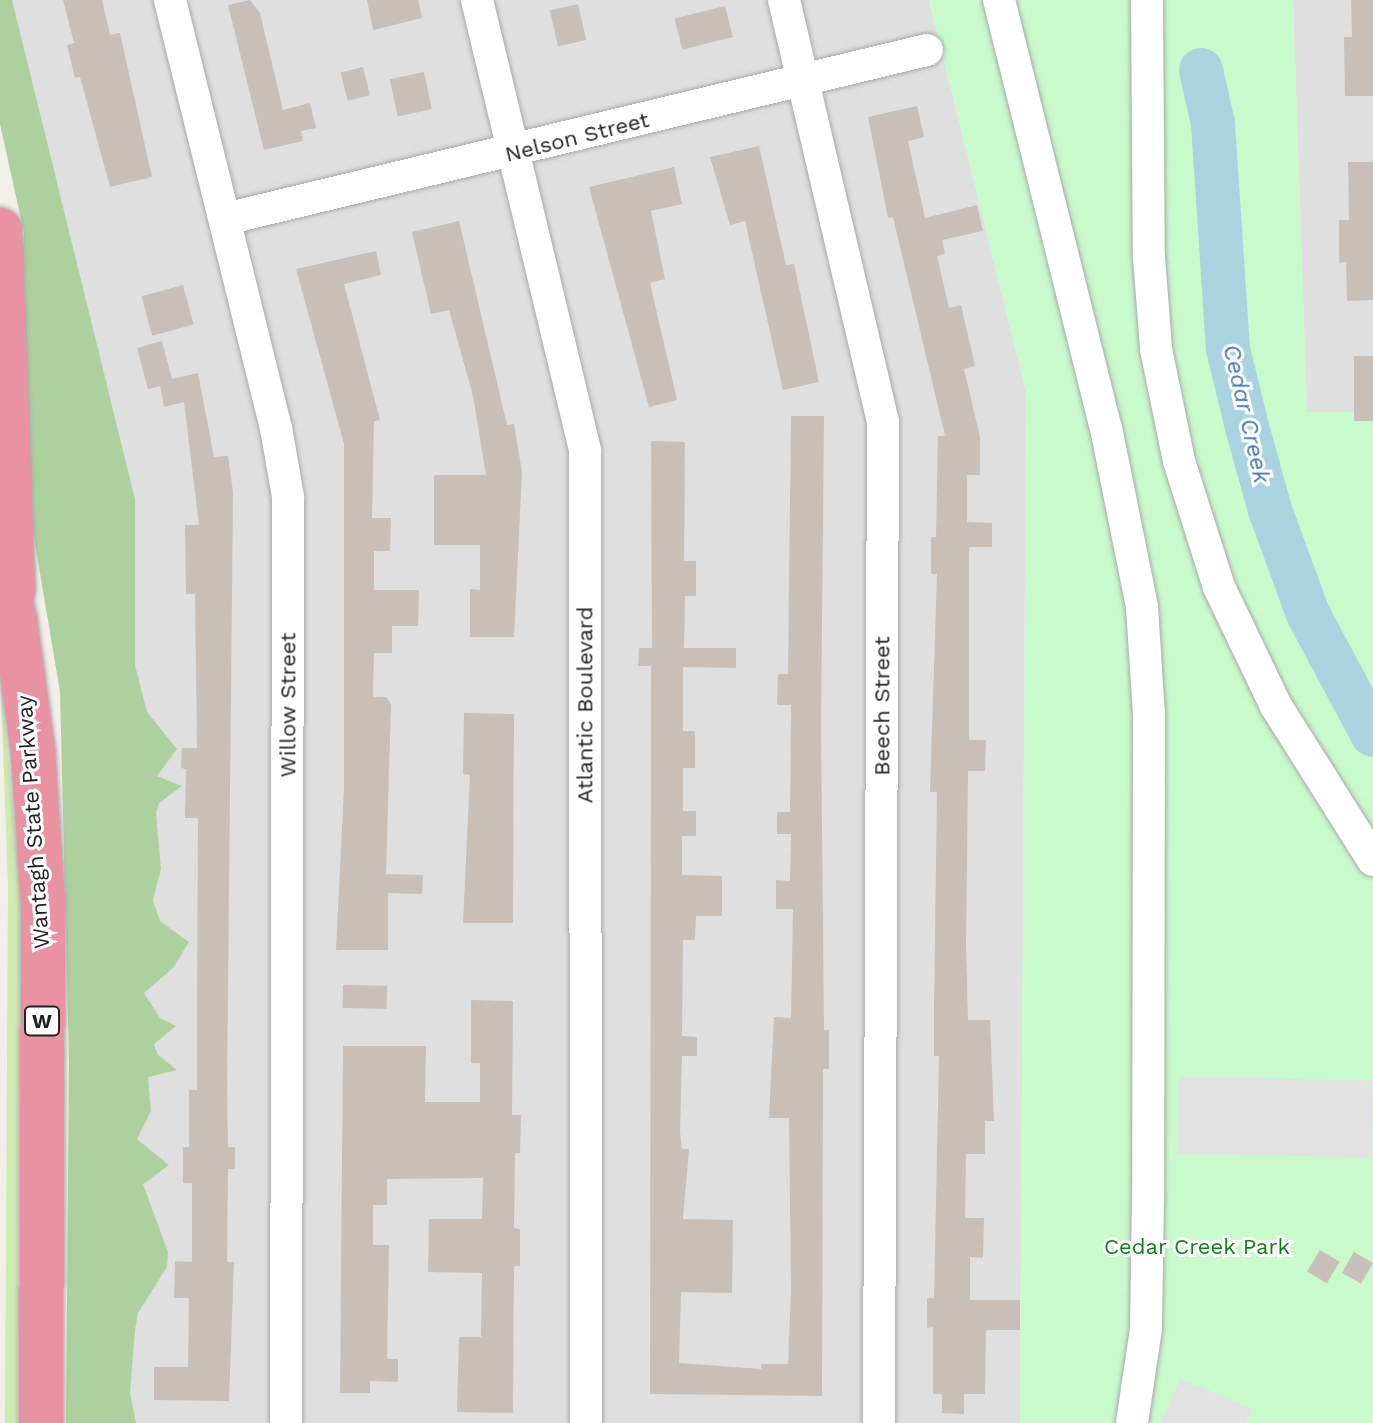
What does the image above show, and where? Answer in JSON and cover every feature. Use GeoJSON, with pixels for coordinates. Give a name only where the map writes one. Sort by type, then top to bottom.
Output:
{"type":"FeatureCollection","features":[{"type":"Feature","properties":{"kind":"highway"},"geometry":{"type":"LineString","coordinates":[[0,230],[15,620]]}},
{"type":"Feature","properties":{"kind":"highway","name":"Wantagh State Parkway"},"geometry":{"type":"LineString","coordinates":[[0,559],[15,620],[33,751],[43,902],[41,1423]]}},
{"type":"Feature","properties":{"kind":"street","name":"Willow Street"},"geometry":{"type":"LineString","coordinates":[[170,0],[225,219],[288,497],[286,1423]]}},
{"type":"Feature","properties":{"kind":"street","name":"Atlantic Boulevard"},"geometry":{"type":"LineString","coordinates":[[477,0],[585,451],[586,1423]]}},
{"type":"Feature","properties":{"kind":"street","name":"Beech Street"},"geometry":{"type":"LineString","coordinates":[[784,0],[883,421],[879,1423]]}},
{"type":"Feature","properties":{"kind":"street"},"geometry":{"type":"LineString","coordinates":[[999,0],[1117,471],[1142,607],[1149,714],[1148,1198],[1146,1329],[1132,1423]]}},
{"type":"Feature","properties":{"kind":"street"},"geometry":{"type":"LineString","coordinates":[[1147,0],[1149,257],[1156,349],[1179,461],[1219,587],[1270,693],[1373,860]]}},
{"type":"Feature","properties":{"kind":"street","name":"Nelson Street"},"geometry":{"type":"LineString","coordinates":[[225,219],[514,153],[927,50]]}},
{"type":"Feature","properties":{"kind":"shaded area"},"geometry":{"type":"Polygon","coordinates":[[[0,0],[929,0],[1026,392],[1020,1423],[103,1423],[106,483],[0,0]]]}},
{"type":"Feature","properties":{"kind":"shaded area"},"geometry":{"type":"Polygon","coordinates":[[[1293,0],[1373,0],[1373,412],[1307,413],[1293,0]]]}},
{"type":"Feature","properties":{"kind":"shaded area"},"geometry":{"type":"Polygon","coordinates":[[[1179,1077],[1373,1080],[1372,1157],[1178,1154],[1179,1077]]]}},
{"type":"Feature","properties":{"kind":"shaded area"},"geometry":{"type":"Polygon","coordinates":[[[1180,1379],[1252,1409],[1246,1423],[1161,1423],[1180,1379]]]}},
{"type":"Feature","properties":{"kind":"green space"},"geometry":{"type":"Polygon","coordinates":[[[0,0],[12,0],[135,499],[135,665],[147,712],[177,749],[157,776],[182,786],[159,803],[156,813],[161,869],[153,900],[160,921],[189,942],[173,968],[144,993],[160,1018],[176,1026],[154,1044],[158,1055],[177,1070],[148,1077],[151,1111],[137,1139],[169,1165],[143,1184],[168,1252],[167,1267],[138,1313],[130,1393],[136,1423],[66,1423],[69,1061],[60,692],[26,490],[17,346],[24,233],[0,124],[0,0]]]}},
{"type":"Feature","properties":{"kind":"green space","name":"Cedar Creek Park"},"geometry":{"type":"Polygon","coordinates":[[[929,0],[1293,0],[1307,412],[1373,412],[1373,1423],[1020,1423],[1026,392],[929,0]]]}},
{"type":"Feature","properties":{"kind":"green space"},"geometry":{"type":"Polygon","coordinates":[[[0,667],[20,887],[17,1423],[5,1423],[8,886],[0,667]]]}},
{"type":"Feature","properties":{"kind":"building"},"geometry":{"type":"Polygon","coordinates":[[[63,0],[102,0],[110,35],[120,33],[152,177],[110,187],[80,77],[75,78],[67,45],[74,43],[63,0]]]}},
{"type":"Feature","properties":{"kind":"building"},"geometry":{"type":"Polygon","coordinates":[[[250,0],[260,13],[283,110],[310,103],[316,128],[301,131],[303,141],[264,150],[228,5],[250,0]]]}},
{"type":"Feature","properties":{"kind":"building"},"geometry":{"type":"Polygon","coordinates":[[[367,0],[418,0],[422,18],[373,30],[367,0]]]}},
{"type":"Feature","properties":{"kind":"building"},"geometry":{"type":"Polygon","coordinates":[[[1351,0],[1373,0],[1373,96],[1345,96],[1344,37],[1352,37],[1351,0]]]}},
{"type":"Feature","properties":{"kind":"building"},"geometry":{"type":"Polygon","coordinates":[[[578,4],[586,40],[558,47],[550,11],[578,4]]]}},
{"type":"Feature","properties":{"kind":"building"},"geometry":{"type":"Polygon","coordinates":[[[725,6],[733,37],[682,50],[675,19],[725,6]]]}},
{"type":"Feature","properties":{"kind":"building"},"geometry":{"type":"Polygon","coordinates":[[[363,67],[370,95],[348,101],[341,73],[363,67]]]}},
{"type":"Feature","properties":{"kind":"building"},"geometry":{"type":"Polygon","coordinates":[[[424,72],[432,109],[398,116],[390,79],[424,72]]]}},
{"type":"Feature","properties":{"kind":"building"},"geometry":{"type":"Polygon","coordinates":[[[917,106],[924,137],[908,141],[925,218],[977,205],[983,231],[942,240],[945,254],[937,256],[949,308],[961,305],[975,366],[964,369],[980,437],[980,475],[967,475],[967,522],[992,523],[992,547],[969,547],[969,740],[986,740],[985,771],[968,771],[966,945],[968,1020],[990,1020],[994,1121],[985,1121],[985,1154],[966,1154],[965,1218],[984,1218],[983,1258],[970,1257],[970,1300],[1020,1300],[1020,1330],[986,1330],[985,1394],[964,1394],[964,1414],[942,1413],[942,1394],[933,1394],[933,1327],[927,1328],[927,1298],[934,1298],[939,1056],[934,1056],[937,792],[930,792],[937,574],[931,574],[931,537],[936,537],[938,436],[945,436],[893,217],[888,218],[868,117],[917,106]]]}},
{"type":"Feature","properties":{"kind":"building"},"geometry":{"type":"Polygon","coordinates":[[[759,146],[786,265],[794,264],[819,382],[783,390],[745,221],[730,225],[710,157],[759,146]]]}},
{"type":"Feature","properties":{"kind":"building"},"geometry":{"type":"Polygon","coordinates":[[[1348,162],[1373,162],[1373,300],[1347,301],[1346,262],[1339,263],[1339,220],[1349,220],[1348,162]]]}},
{"type":"Feature","properties":{"kind":"building"},"geometry":{"type":"Polygon","coordinates":[[[674,167],[682,204],[651,211],[665,279],[650,283],[677,400],[649,407],[589,187],[674,167]]]}},
{"type":"Feature","properties":{"kind":"building"},"geometry":{"type":"Polygon","coordinates":[[[459,221],[507,425],[514,424],[522,472],[514,637],[470,637],[470,589],[480,590],[480,545],[434,545],[434,475],[486,475],[473,396],[449,310],[431,314],[412,232],[459,221]]]}},
{"type":"Feature","properties":{"kind":"building"},"geometry":{"type":"Polygon","coordinates":[[[376,251],[381,275],[344,284],[380,420],[374,421],[372,518],[391,518],[390,551],[374,551],[374,590],[419,590],[418,626],[392,626],[392,653],[374,653],[373,697],[386,697],[391,704],[386,874],[423,875],[422,894],[388,893],[388,950],[336,950],[344,788],[344,444],[296,269],[376,251]]]}},
{"type":"Feature","properties":{"kind":"building"},"geometry":{"type":"Polygon","coordinates":[[[183,285],[194,325],[152,336],[141,296],[183,285]]]}},
{"type":"Feature","properties":{"kind":"building"},"geometry":{"type":"Polygon","coordinates":[[[162,341],[172,379],[198,373],[214,457],[228,456],[233,492],[227,1091],[228,1147],[235,1147],[235,1169],[228,1169],[227,1262],[234,1262],[229,1401],[154,1400],[154,1367],[188,1367],[189,1298],[174,1298],[175,1261],[192,1262],[192,1183],[183,1183],[183,1147],[189,1147],[189,1090],[197,1090],[198,818],[185,818],[186,769],[181,768],[182,748],[197,748],[195,594],[186,594],[185,525],[199,525],[184,402],[164,407],[160,386],[148,389],[137,348],[162,341]]]}},
{"type":"Feature","properties":{"kind":"building"},"geometry":{"type":"Polygon","coordinates":[[[1354,356],[1373,356],[1373,421],[1354,421],[1354,356]]]}},
{"type":"Feature","properties":{"kind":"building"},"geometry":{"type":"Polygon","coordinates":[[[791,416],[824,416],[821,725],[824,1030],[829,1030],[829,1069],[823,1069],[822,1396],[650,1394],[651,666],[638,666],[639,648],[652,648],[651,441],[685,442],[684,561],[696,561],[696,596],[685,596],[684,648],[736,648],[736,668],[683,667],[683,731],[695,731],[695,768],[683,768],[683,811],[696,811],[696,836],[682,836],[682,875],[722,876],[722,916],[696,916],[695,940],[683,940],[682,1036],[697,1037],[697,1056],[682,1056],[680,1132],[682,1149],[689,1149],[683,1219],[733,1220],[732,1293],[681,1292],[679,1363],[761,1369],[761,1364],[788,1364],[791,1291],[789,1118],[769,1118],[774,1017],[791,1018],[793,909],[776,909],[776,880],[790,881],[791,834],[777,834],[777,812],[790,812],[791,705],[777,705],[778,674],[788,674],[791,416]]]}},
{"type":"Feature","properties":{"kind":"building"},"geometry":{"type":"Polygon","coordinates":[[[464,713],[514,714],[513,923],[463,923],[470,775],[463,774],[464,713]]]}},
{"type":"Feature","properties":{"kind":"building"},"geometry":{"type":"Polygon","coordinates":[[[343,985],[387,986],[387,1009],[343,1008],[343,985]]]}},
{"type":"Feature","properties":{"kind":"building"},"geometry":{"type":"Polygon","coordinates":[[[471,1000],[513,1001],[512,1115],[521,1115],[520,1153],[515,1153],[514,1228],[520,1229],[520,1266],[514,1266],[513,1413],[457,1412],[459,1337],[481,1337],[482,1273],[428,1272],[429,1219],[482,1219],[483,1178],[387,1179],[387,1205],[373,1205],[373,1245],[389,1245],[387,1359],[398,1359],[398,1382],[370,1381],[370,1393],[340,1393],[343,1046],[426,1046],[425,1102],[480,1102],[480,1063],[471,1063],[471,1000]]]}},
{"type":"Feature","properties":{"kind":"building"},"geometry":{"type":"Polygon","coordinates":[[[1320,1250],[1340,1262],[1327,1283],[1307,1271],[1320,1250]]]}},
{"type":"Feature","properties":{"kind":"building"},"geometry":{"type":"Polygon","coordinates":[[[1354,1252],[1373,1263],[1361,1284],[1342,1273],[1354,1252]]]}},
{"type":"Feature","properties":{"kind":"waterway","name":"Cedar Creek"},"geometry":{"type":"LineString","coordinates":[[1201,70],[1213,124],[1228,349],[1247,427],[1270,510],[1308,614],[1373,735]]}}]}
